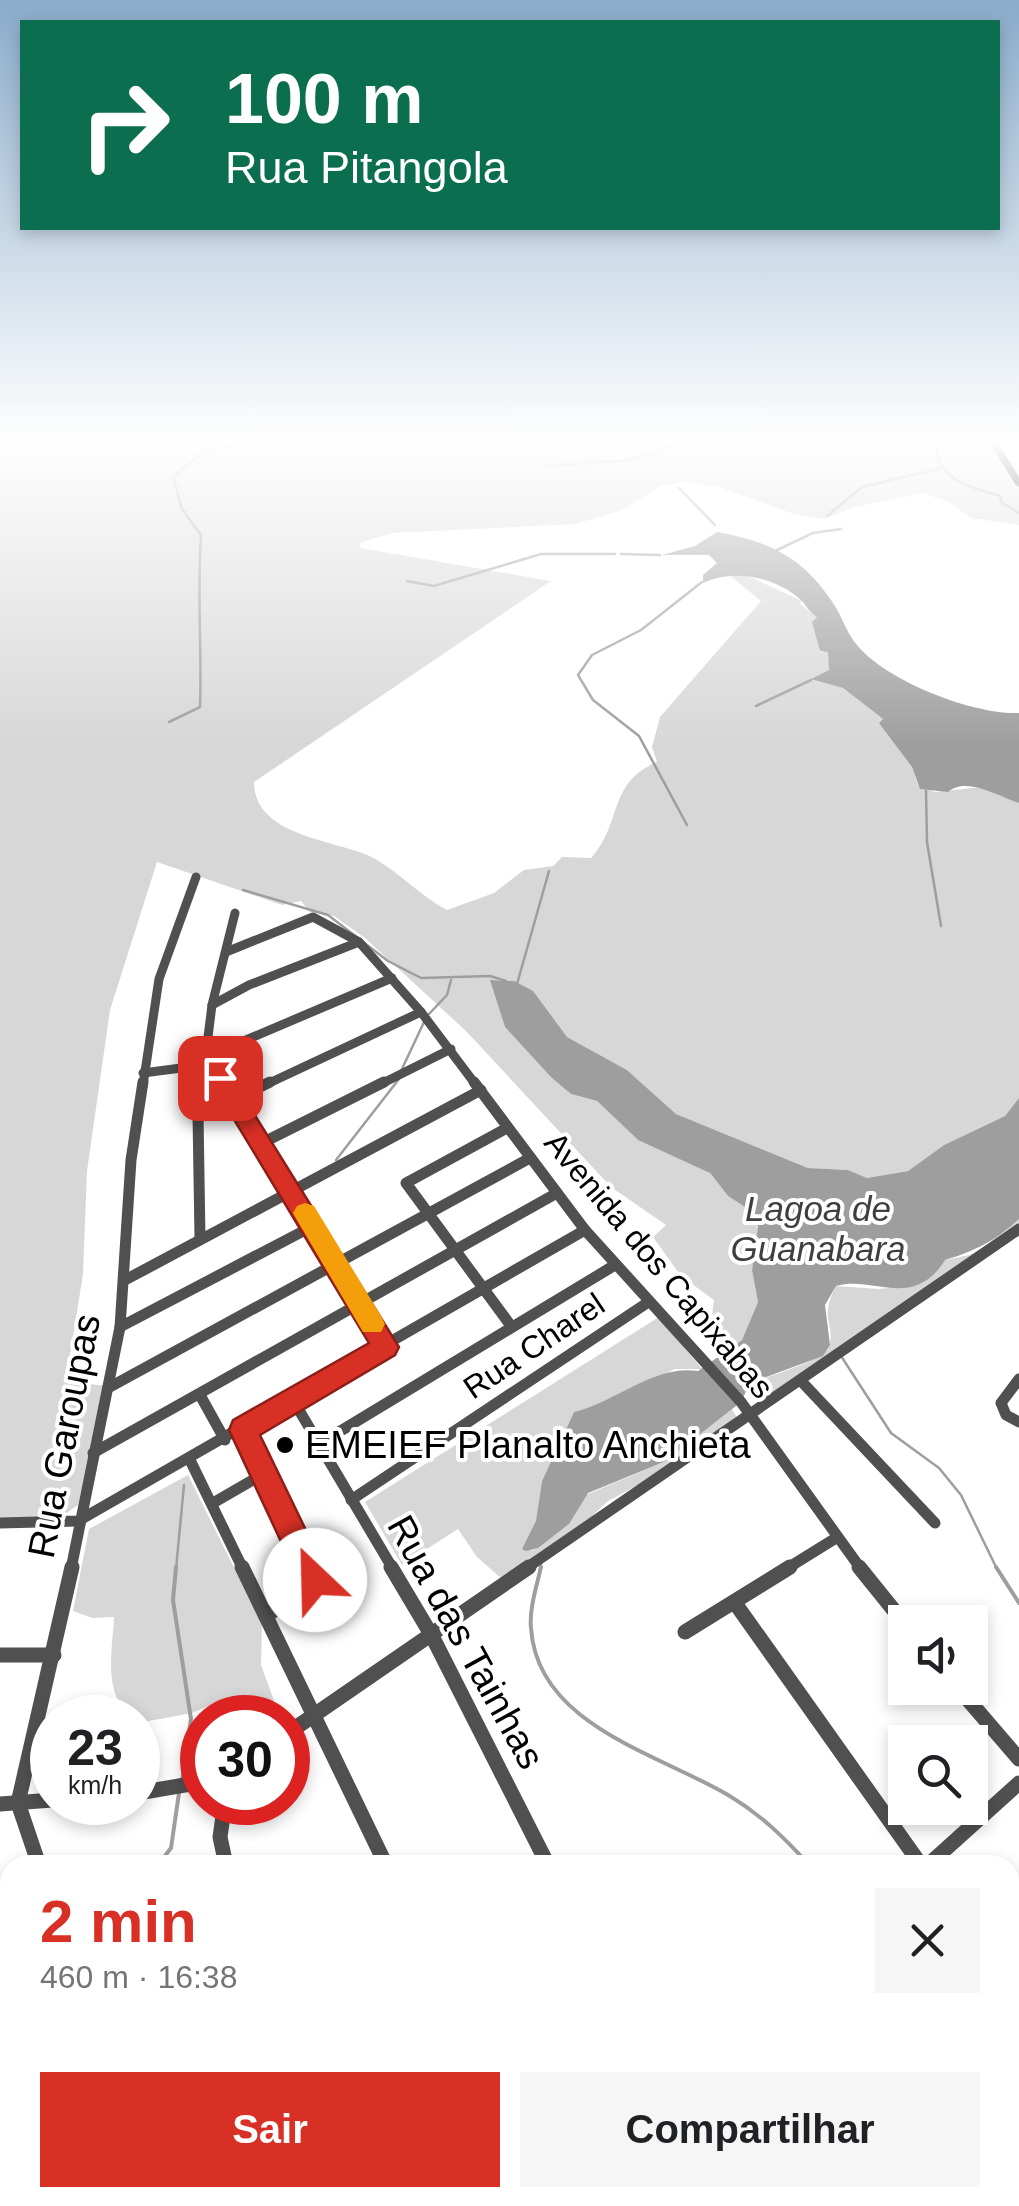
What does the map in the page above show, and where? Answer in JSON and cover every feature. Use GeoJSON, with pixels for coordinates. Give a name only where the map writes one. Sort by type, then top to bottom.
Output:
{"type":"FeatureCollection","features":[{"type":"Feature","properties":{"kind":"street","name":"Rua Garoupas"},"geometry":{"type":"LineString","coordinates":[[18,1803],[54,1655],[120,1328],[131,1160],[159,979],[196,877]]}},
{"type":"Feature","properties":{"kind":"street"},"geometry":{"type":"LineString","coordinates":[[200,1239],[196,1158],[205,1061],[212,1006],[234,913]]}},
{"type":"Feature","properties":{"kind":"street","name":"Avenida dos Capixabas"},"geometry":{"type":"LineString","coordinates":[[226,952],[313,917],[359,942],[452,1049],[507,1128],[614,1265],[709,1364],[752,1416],[836,1538],[890,1605]]}},
{"type":"Feature","properties":{"kind":"street"},"geometry":{"type":"LineString","coordinates":[[212,1006],[249,985],[359,942]]}},
{"type":"Feature","properties":{"kind":"street"},"geometry":{"type":"LineString","coordinates":[[143,1073],[205,1061],[392,978]]}},
{"type":"Feature","properties":{"kind":"street"},"geometry":{"type":"LineString","coordinates":[[235,1099],[421,1012]]}},
{"type":"Feature","properties":{"kind":"street"},"geometry":{"type":"LineString","coordinates":[[262,1143],[452,1049]]}},
{"type":"Feature","properties":{"kind":"street"},"geometry":{"type":"LineString","coordinates":[[205,1061],[235,1099],[386,1347]]}},
{"type":"Feature","properties":{"kind":"street"},"geometry":{"type":"LineString","coordinates":[[126,1279],[481,1090]]}},
{"type":"Feature","properties":{"kind":"street"},"geometry":{"type":"LineString","coordinates":[[507,1128],[409,1180],[406,1186],[511,1326]]}},
{"type":"Feature","properties":{"kind":"street"},"geometry":{"type":"LineString","coordinates":[[108,1388],[530,1158]]}},
{"type":"Feature","properties":{"kind":"street"},"geometry":{"type":"LineString","coordinates":[[92,1453],[557,1193]]}},
{"type":"Feature","properties":{"kind":"street"},"geometry":{"type":"LineString","coordinates":[[120,1328],[313,1226]]}},
{"type":"Feature","properties":{"kind":"street"},"geometry":{"type":"LineString","coordinates":[[310,1717],[802,1382],[1019,1229]]}},
{"type":"Feature","properties":{"kind":"street"},"geometry":{"type":"LineString","coordinates":[[0,1523],[78,1521],[226,1440],[586,1230]]}},
{"type":"Feature","properties":{"kind":"street","name":"Rua Charel"},"geometry":{"type":"LineString","coordinates":[[319,1444],[614,1265]]}},
{"type":"Feature","properties":{"kind":"street","name":"Rua Charel"},"geometry":{"type":"LineString","coordinates":[[351,1500],[647,1303]]}},
{"type":"Feature","properties":{"kind":"street"},"geometry":{"type":"LineString","coordinates":[[1019,1379],[1001,1403],[1006,1415],[1019,1422]]}},
{"type":"Feature","properties":{"kind":"street"},"geometry":{"type":"LineString","coordinates":[[802,1382],[935,1523]]}},
{"type":"Feature","properties":{"kind":"street"},"geometry":{"type":"LineString","coordinates":[[200,1395],[226,1440]]}},
{"type":"Feature","properties":{"kind":"street","name":"Rua das Tainhas"},"geometry":{"type":"LineString","coordinates":[[292,1400],[432,1636],[543,1855]]}},
{"type":"Feature","properties":{"kind":"street"},"geometry":{"type":"LineString","coordinates":[[243,1430],[314,1576],[312,1585],[266,1616]]}},
{"type":"Feature","properties":{"kind":"street"},"geometry":{"type":"LineString","coordinates":[[190,1460],[381,1855]]}},
{"type":"Feature","properties":{"kind":"street"},"geometry":{"type":"LineString","coordinates":[[213,1504],[265,1473]]}},
{"type":"Feature","properties":{"kind":"street"},"geometry":{"type":"LineString","coordinates":[[685,1632],[836,1538]]}},
{"type":"Feature","properties":{"kind":"street"},"geometry":{"type":"LineString","coordinates":[[735,1604],[918,1855]]}},
{"type":"Feature","properties":{"kind":"street"},"geometry":{"type":"LineString","coordinates":[[0,1655],[54,1655]]}},
{"type":"Feature","properties":{"kind":"street"},"geometry":{"type":"LineString","coordinates":[[973,1705],[1019,1759]]}},
{"type":"Feature","properties":{"kind":"street"},"geometry":{"type":"LineString","coordinates":[[937,1855],[1019,1784]]}},
{"type":"Feature","properties":{"kind":"street"},"geometry":{"type":"LineString","coordinates":[[0,1804],[30,1802]]}},
{"type":"Feature","properties":{"kind":"street"},"geometry":{"type":"LineString","coordinates":[[18,1803],[36,1855]]}},
{"type":"Feature","properties":{"kind":"street"},"geometry":{"type":"LineString","coordinates":[[222,1825],[224,1855]]}},
{"type":"Feature","properties":{"kind":"shaded area"},"geometry":{"type":"Polygon","coordinates":[[[0,540],[369,540],[359,543],[361,548],[551,581],[254,782],[258,801],[269,816],[285,827],[377,860],[447,910],[494,893],[524,870],[553,866],[562,857],[591,858],[601,845],[630,781],[657,762],[652,747],[660,717],[761,601],[727,573],[746,575],[802,601],[800,604],[817,617],[820,652],[828,651],[830,669],[819,680],[843,688],[883,719],[880,723],[912,767],[918,785],[935,792],[982,787],[1019,803],[1019,1098],[1005,1116],[944,1145],[908,1171],[867,1178],[848,1170],[808,1168],[676,1114],[627,1070],[567,1037],[509,980],[491,980],[505,1027],[571,1094],[597,1101],[638,1140],[708,1171],[728,1196],[748,1209],[758,1229],[752,1270],[758,1302],[742,1340],[722,1354],[707,1333],[716,1323],[712,1315],[714,1300],[681,1276],[653,1237],[666,1225],[611,1187],[467,1032],[365,938],[334,916],[310,912],[301,901],[282,905],[157,862],[110,1010],[87,1171],[83,1274],[66,1381],[106,1386],[78,1505],[58,1519],[0,1520],[0,540]]]}},
{"type":"Feature","properties":{"kind":"shaded area"},"geometry":{"type":"Polygon","coordinates":[[[1019,1219],[1019,1228],[759,1402],[750,1390],[750,1382],[794,1368],[825,1352],[831,1339],[828,1306],[836,1286],[879,1289],[915,1285],[945,1260],[970,1255],[1000,1237],[1019,1219]]]}},
{"type":"Feature","properties":{"kind":"shaded area"},"geometry":{"type":"Polygon","coordinates":[[[659,1317],[702,1369],[675,1369],[598,1407],[574,1412],[542,1481],[532,1551],[569,1524],[581,1497],[666,1461],[732,1409],[737,1418],[664,1471],[608,1501],[586,1522],[502,1579],[477,1557],[458,1529],[402,1565],[365,1502],[659,1317]]]}},
{"type":"Feature","properties":{"kind":"shaded area"},"geometry":{"type":"Polygon","coordinates":[[[188,1475],[262,1624],[261,1665],[272,1695],[180,1695],[180,1715],[160,1719],[160,1695],[116,1695],[111,1673],[114,1617],[92,1618],[73,1611],[89,1529],[188,1475]]]}},
{"type":"Feature","properties":{"kind":"water"},"geometry":{"type":"Polygon","coordinates":[[[705,540],[751,540],[771,547],[812,576],[853,640],[884,668],[953,701],[1019,713],[1019,803],[973,787],[948,792],[920,789],[912,767],[879,723],[883,719],[843,688],[811,679],[829,670],[828,652],[820,651],[812,622],[817,617],[792,593],[755,577],[728,576],[703,583],[703,575],[717,563],[709,555],[662,555],[705,540]]]}},
{"type":"Feature","properties":{"kind":"water","name":"Lagoa de Guanabara"},"geometry":{"type":"Polygon","coordinates":[[[490,980],[514,981],[533,991],[567,1037],[627,1070],[676,1114],[808,1168],[848,1170],[867,1178],[908,1171],[944,1145],[1005,1116],[1019,1098],[1019,1219],[984,1244],[945,1260],[920,1284],[906,1288],[836,1286],[825,1305],[830,1345],[823,1356],[750,1383],[741,1402],[666,1461],[588,1493],[569,1524],[538,1548],[526,1551],[522,1549],[536,1521],[542,1481],[574,1412],[666,1373],[698,1371],[742,1340],[758,1302],[752,1270],[758,1227],[748,1209],[728,1196],[710,1173],[638,1140],[597,1101],[571,1094],[551,1077],[505,1027],[490,980]]]}},
{"type":"Feature","properties":{"kind":"waterway"},"geometry":{"type":"LineString","coordinates":[[169,722],[200,707],[201,540]]}},
{"type":"Feature","properties":{"kind":"waterway"},"geometry":{"type":"LineString","coordinates":[[777,550],[798,540]]}},
{"type":"Feature","properties":{"kind":"waterway"},"geometry":{"type":"LineString","coordinates":[[407,581],[434,586],[541,554],[615,554]]}},
{"type":"Feature","properties":{"kind":"waterway"},"geometry":{"type":"LineString","coordinates":[[621,554],[660,555]]}},
{"type":"Feature","properties":{"kind":"waterway"},"geometry":{"type":"LineString","coordinates":[[687,825],[639,736],[593,700],[578,675],[592,655],[641,630],[702,582]]}},
{"type":"Feature","properties":{"kind":"waterway"},"geometry":{"type":"LineString","coordinates":[[756,706],[811,680]]}},
{"type":"Feature","properties":{"kind":"waterway"},"geometry":{"type":"LineString","coordinates":[[926,791],[927,842],[941,926]]}},
{"type":"Feature","properties":{"kind":"waterway"},"geometry":{"type":"LineString","coordinates":[[517,984],[549,871]]}},
{"type":"Feature","properties":{"kind":"waterway"},"geometry":{"type":"LineString","coordinates":[[243,890],[328,915],[388,961],[421,978],[490,976],[506,981]]}},
{"type":"Feature","properties":{"kind":"waterway"},"geometry":{"type":"LineString","coordinates":[[429,1014],[447,995],[451,980]]}},
{"type":"Feature","properties":{"kind":"waterway"},"geometry":{"type":"LineString","coordinates":[[401,1071],[425,1020]]}},
{"type":"Feature","properties":{"kind":"waterway"},"geometry":{"type":"LineString","coordinates":[[336,1160],[399,1079]]}},
{"type":"Feature","properties":{"kind":"waterway"},"geometry":{"type":"LineString","coordinates":[[841,1356],[891,1433],[939,1468],[961,1495],[996,1567]]}},
{"type":"Feature","properties":{"kind":"waterway"},"geometry":{"type":"LineString","coordinates":[[176,1569],[184,1485]]}},
{"type":"Feature","properties":{"kind":"waterway"},"geometry":{"type":"LineString","coordinates":[[540,1569],[541,1564]]}},
{"type":"Feature","properties":{"kind":"waterway"},"geometry":{"type":"LineString","coordinates":[[176,1567],[173,1600],[187,1695]]}},
{"type":"Feature","properties":{"kind":"waterway"},"geometry":{"type":"LineString","coordinates":[[541,1567],[531,1628],[538,1661],[555,1689],[578,1713],[606,1732],[740,1802],[800,1855]]}},
{"type":"Feature","properties":{"kind":"waterway"},"geometry":{"type":"LineString","coordinates":[[996,1567],[1019,1603]]}},
{"type":"Feature","properties":{"kind":"waterway"},"geometry":{"type":"LineString","coordinates":[[166,1855],[171,1848],[179,1793]]}},
{"type":"Feature","properties":{"kind":"slow traffic"},"geometry":{"type":"LineString","coordinates":[[305,1213],[372,1324]]}},
{"type":"Feature","properties":{"kind":"place","name":"EMEIEF Planalto Anchieta"},"geometry":{"type":"Point","coordinates":[285,1445]}},
{"type":"Feature","properties":{"kind":"route"},"geometry":{"type":"LineString","coordinates":[[220,1078],[386,1347],[243,1430],[315,1580]]}}]}
